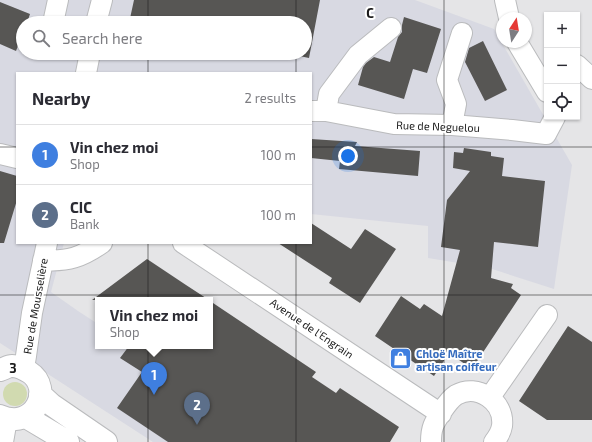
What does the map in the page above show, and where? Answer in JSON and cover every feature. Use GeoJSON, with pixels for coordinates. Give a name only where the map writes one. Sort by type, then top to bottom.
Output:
{"type":"FeatureCollection","features":[{"type":"Feature","properties":{"kind":"main road"},"geometry":{"type":"LineString","coordinates":[[0,370],[12,366],[24,368],[34,375],[40,385],[38,405],[33,412],[11,417]]}},
{"type":"Feature","properties":{"kind":"main road"},"geometry":{"type":"LineString","coordinates":[[40,394],[52,405],[106,442]]}},
{"type":"Feature","properties":{"kind":"main road"},"geometry":{"type":"LineString","coordinates":[[11,417],[68,442]]}},
{"type":"Feature","properties":{"kind":"street"},"geometry":{"type":"LineString","coordinates":[[55,16],[58,0]]}},
{"type":"Feature","properties":{"kind":"street"},"geometry":{"type":"LineString","coordinates":[[98,16],[102,0]]}},
{"type":"Feature","properties":{"kind":"street"},"geometry":{"type":"LineString","coordinates":[[505,0],[508,12]]}},
{"type":"Feature","properties":{"kind":"street"},"geometry":{"type":"LineString","coordinates":[[318,111],[358,55],[391,28]]}},
{"type":"Feature","properties":{"kind":"street"},"geometry":{"type":"LineString","coordinates":[[452,125],[456,104],[447,80],[462,33]]}},
{"type":"Feature","properties":{"kind":"street"},"geometry":{"type":"LineString","coordinates":[[523,48],[541,67],[545,84]]}},
{"type":"Feature","properties":{"kind":"street"},"geometry":{"type":"LineString","coordinates":[[86,72],[89,60]]}},
{"type":"Feature","properties":{"kind":"street"},"geometry":{"type":"LineString","coordinates":[[580,68],[592,79]]}},
{"type":"Feature","properties":{"kind":"street","name":"Rue de Neguelou"},"geometry":{"type":"LineString","coordinates":[[318,111],[394,124],[452,125],[546,134],[553,120]]}},
{"type":"Feature","properties":{"kind":"street"},"geometry":{"type":"LineString","coordinates":[[0,154],[16,158]]}},
{"type":"Feature","properties":{"kind":"street"},"geometry":{"type":"LineString","coordinates":[[45,252],[55,261],[73,258],[90,251],[100,244]]}},
{"type":"Feature","properties":{"kind":"street","name":"Avenue de l'Engrain"},"geometry":{"type":"LineString","coordinates":[[185,244],[440,414]]}},
{"type":"Feature","properties":{"kind":"street","name":"Rue de Mousselière"},"geometry":{"type":"LineString","coordinates":[[24,368],[32,313],[45,252]]}},
{"type":"Feature","properties":{"kind":"street"},"geometry":{"type":"LineString","coordinates":[[490,397],[546,315]]}},
{"type":"Feature","properties":{"kind":"street"},"geometry":{"type":"LineString","coordinates":[[432,442],[431,433],[434,424],[449,401],[457,395],[475,391],[490,397],[498,407],[502,416],[502,426],[499,435],[494,442]]}},
{"type":"Feature","properties":{"kind":"street"},"geometry":{"type":"LineString","coordinates":[[3,442],[11,417]]}},
{"type":"Feature","properties":{"kind":"shaded area"},"geometry":{"type":"Polygon","coordinates":[[[0,0],[415,0],[494,29],[496,32],[496,48],[505,48],[544,116],[544,120],[546,120],[572,165],[554,289],[489,268],[428,258],[428,226],[312,214],[312,72],[16,72],[16,244],[64,244],[51,292],[95,322],[95,349],[136,349],[278,442],[153,442],[0,343],[0,0]]]}},
{"type":"Feature","properties":{"kind":"green space"},"geometry":{"type":"Polygon","coordinates":[[[15,382],[23,386],[27,394],[23,402],[15,406],[7,402],[3,394],[7,386],[15,382]]]}},
{"type":"Feature","properties":{"kind":"building"},"geometry":{"type":"Polygon","coordinates":[[[134,0],[320,0],[312,42],[312,16],[131,16],[134,0]]]}},
{"type":"Feature","properties":{"kind":"building"},"geometry":{"type":"Polygon","coordinates":[[[0,2],[30,14],[29,16],[16,16],[16,51],[0,44],[0,2]]]}},
{"type":"Feature","properties":{"kind":"building"},"geometry":{"type":"Polygon","coordinates":[[[404,17],[441,29],[427,73],[413,69],[404,99],[358,85],[363,67],[374,57],[390,62],[398,37],[402,32],[404,17]]]}},
{"type":"Feature","properties":{"kind":"building"},"geometry":{"type":"Polygon","coordinates":[[[483,41],[507,90],[485,101],[465,62],[469,48],[483,41]]]}},
{"type":"Feature","properties":{"kind":"building"},"geometry":{"type":"Polygon","coordinates":[[[312,139],[357,142],[355,146],[420,151],[418,176],[339,169],[340,161],[312,158],[312,139]]]}},
{"type":"Feature","properties":{"kind":"building"},"geometry":{"type":"Polygon","coordinates":[[[464,148],[491,152],[491,156],[504,158],[502,176],[545,181],[538,247],[494,242],[491,278],[513,284],[511,288],[521,295],[472,369],[449,353],[434,376],[375,336],[401,296],[420,309],[424,304],[442,316],[460,250],[441,247],[447,200],[470,171],[453,168],[454,152],[463,153],[464,148]]]}},
{"type":"Feature","properties":{"kind":"building"},"geometry":{"type":"Polygon","coordinates":[[[0,171],[16,176],[16,203],[4,243],[0,243],[0,171]]]}},
{"type":"Feature","properties":{"kind":"building"},"geometry":{"type":"Polygon","coordinates":[[[312,224],[351,249],[365,229],[396,249],[360,303],[329,283],[332,278],[280,244],[312,244],[312,224]]]}},
{"type":"Feature","properties":{"kind":"building"},"geometry":{"type":"Polygon","coordinates":[[[147,259],[204,297],[96,297],[147,259]]]}},
{"type":"Feature","properties":{"kind":"building"},"geometry":{"type":"Polygon","coordinates":[[[213,303],[316,372],[312,377],[336,393],[340,388],[399,427],[390,442],[168,442],[117,408],[142,372],[120,358],[127,349],[213,349],[213,303]]]}},
{"type":"Feature","properties":{"kind":"building"},"geometry":{"type":"Polygon","coordinates":[[[568,326],[592,342],[592,420],[547,420],[519,401],[568,326]]]}},
{"type":"Feature","properties":{"kind":"place","name":"Chloë Maître artisan coiffeur"},"geometry":{"type":"Point","coordinates":[401,359]}},
{"type":"Feature","properties":{"kind":"place","name":"Vin chez moi"},"geometry":{"type":"Point","coordinates":[154,395]}},
{"type":"Feature","properties":{"kind":"place","name":"CIC"},"geometry":{"type":"Point","coordinates":[197,425]}}]}
